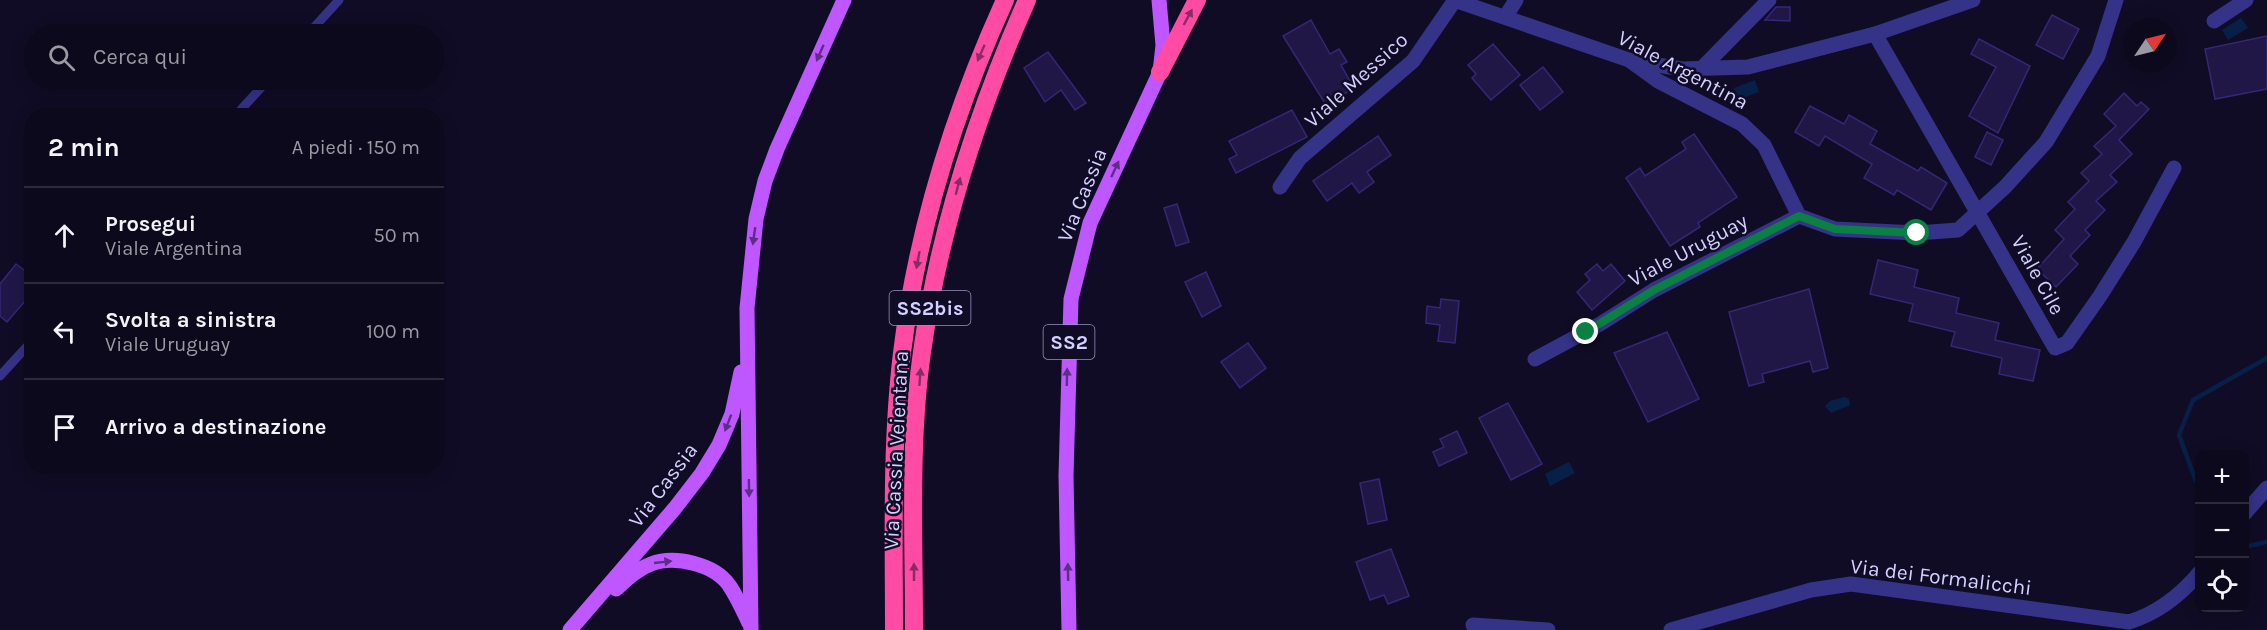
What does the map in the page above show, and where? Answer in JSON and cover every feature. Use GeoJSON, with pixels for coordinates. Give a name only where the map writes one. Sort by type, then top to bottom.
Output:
{"type":"FeatureCollection","features":[{"type":"Feature","properties":{"kind":"highway","name":"Via Cassia Veientana"},"geometry":{"type":"LineString","coordinates":[[894,630],[895,454],[902,352],[922,240],[944,156],[977,61],[1005,0]]}},
{"type":"Feature","properties":{"kind":"highway","name":"Via Cassia Veientana"},"geometry":{"type":"LineString","coordinates":[[914,630],[915,457],[921,354],[941,247],[964,163],[996,70],[1027,0]]}},
{"type":"Feature","properties":{"kind":"highway","name":"SS2"},"geometry":{"type":"LineString","coordinates":[[1160,72],[1197,0]]}},
{"type":"Feature","properties":{"kind":"main road","name":"Via Cassia"},"geometry":{"type":"LineString","coordinates":[[751,629],[747,345],[748,278],[756,219],[765,182],[777,148],[844,0]]}},
{"type":"Feature","properties":{"kind":"main road","name":"Via Cassia"},"geometry":{"type":"LineString","coordinates":[[1069,630],[1066,476],[1071,299],[1089,223],[1160,72],[1163,45],[1159,0]]}},
{"type":"Feature","properties":{"kind":"main road","name":"Via Cassia"},"geometry":{"type":"LineString","coordinates":[[570,630],[675,508],[719,445],[732,414],[747,345]]}},
{"type":"Feature","properties":{"kind":"main road","name":"Via Cassia"},"geometry":{"type":"LineString","coordinates":[[596,601],[652,563],[672,561],[694,563],[714,572],[728,583],[751,629]]}},
{"type":"Feature","properties":{"kind":"street","name":"Viale Argentina"},"geometry":{"type":"LineString","coordinates":[[1454,0],[1629,60],[1658,81],[1742,124],[1764,145],[1799,216]]}},
{"type":"Feature","properties":{"kind":"street","name":"Viale Messico"},"geometry":{"type":"LineString","coordinates":[[1280,187],[1300,158],[1413,61],[1454,0]]}},
{"type":"Feature","properties":{"kind":"street"},"geometry":{"type":"LineString","coordinates":[[1506,16],[1516,0]]}},
{"type":"Feature","properties":{"kind":"street"},"geometry":{"type":"LineString","coordinates":[[1700,70],[1768,0]]}},
{"type":"Feature","properties":{"kind":"street"},"geometry":{"type":"LineString","coordinates":[[1629,60],[1700,70],[1748,67],[1875,34],[1973,0]]}},
{"type":"Feature","properties":{"kind":"street"},"geometry":{"type":"LineString","coordinates":[[1799,216],[1835,229],[1917,233],[1958,230],[2006,187],[2046,142],[2098,56],[2116,0]]}},
{"type":"Feature","properties":{"kind":"street"},"geometry":{"type":"LineString","coordinates":[[2214,21],[2246,0]]}},
{"type":"Feature","properties":{"kind":"street","name":"Viale Cile"},"geometry":{"type":"LineString","coordinates":[[1875,34],[2055,348],[2067,343],[2100,296],[2134,242],[2174,168]]}},
{"type":"Feature","properties":{"kind":"street","name":"Viale Uruguay"},"geometry":{"type":"LineString","coordinates":[[1535,358],[1600,324],[1654,290],[1799,216]]}},
{"type":"Feature","properties":{"kind":"street"},"geometry":{"type":"LineString","coordinates":[[2249,508],[2267,488]]}},
{"type":"Feature","properties":{"kind":"street","name":"Via dei Formalicchi"},"geometry":{"type":"LineString","coordinates":[[1671,630],[1811,590],[1851,585],[2129,622],[2152,615],[2173,600],[2195,576]]}},
{"type":"Feature","properties":{"kind":"street"},"geometry":{"type":"LineString","coordinates":[[1473,625],[1548,630]]}},
{"type":"Feature","properties":{"kind":"lane"},"geometry":{"type":"LineString","coordinates":[[317,24],[339,0]]}},
{"type":"Feature","properties":{"kind":"lane"},"geometry":{"type":"LineString","coordinates":[[242,108],[259,90]]}},
{"type":"Feature","properties":{"kind":"lane"},"geometry":{"type":"LineString","coordinates":[[0,376],[24,350]]}},
{"type":"Feature","properties":{"kind":"water"},"geometry":{"type":"Polygon","coordinates":[[[2241,18],[2248,28],[2228,40],[2222,30],[2241,18]]]}},
{"type":"Feature","properties":{"kind":"water"},"geometry":{"type":"Polygon","coordinates":[[[1755,80],[1759,92],[1738,100],[1734,88],[1755,80]]]}},
{"type":"Feature","properties":{"kind":"water"},"geometry":{"type":"Polygon","coordinates":[[[1844,397],[1849,399],[1850,405],[1831,413],[1825,406],[1830,401],[1844,397]]]}},
{"type":"Feature","properties":{"kind":"water"},"geometry":{"type":"Polygon","coordinates":[[[1569,462],[1575,473],[1550,486],[1545,474],[1569,462]]]}},
{"type":"Feature","properties":{"kind":"building"},"geometry":{"type":"Polygon","coordinates":[[[1776,7],[1790,7],[1790,21],[1765,20],[1776,7]]]}},
{"type":"Feature","properties":{"kind":"building"},"geometry":{"type":"Polygon","coordinates":[[[2052,15],[2079,29],[2063,59],[2036,45],[2052,15]]]}},
{"type":"Feature","properties":{"kind":"building"},"geometry":{"type":"Polygon","coordinates":[[[1311,20],[1330,54],[1339,49],[1347,62],[1341,65],[1354,88],[1326,105],[1283,36],[1311,20]]]}},
{"type":"Feature","properties":{"kind":"building"},"geometry":{"type":"Polygon","coordinates":[[[2267,36],[2267,89],[2215,99],[2205,49],[2267,36]]]}},
{"type":"Feature","properties":{"kind":"building"},"geometry":{"type":"Polygon","coordinates":[[[1979,39],[2030,66],[1998,133],[1969,116],[1996,67],[1971,54],[1979,39]]]}},
{"type":"Feature","properties":{"kind":"building"},"geometry":{"type":"Polygon","coordinates":[[[1493,44],[1520,75],[1491,100],[1472,78],[1476,74],[1468,65],[1493,44]]]}},
{"type":"Feature","properties":{"kind":"building"},"geometry":{"type":"Polygon","coordinates":[[[1048,52],[1086,103],[1075,110],[1061,90],[1045,102],[1024,68],[1048,52]]]}},
{"type":"Feature","properties":{"kind":"building"},"geometry":{"type":"Polygon","coordinates":[[[1543,67],[1563,92],[1540,110],[1520,85],[1543,67]]]}},
{"type":"Feature","properties":{"kind":"building"},"geometry":{"type":"Polygon","coordinates":[[[2124,93],[2137,106],[2141,102],[2149,109],[2119,140],[2132,154],[2110,175],[2117,182],[2096,201],[2105,210],[2085,230],[2090,235],[2070,256],[2078,264],[2056,287],[2037,269],[2064,239],[2055,230],[2075,209],[2068,202],[2089,181],[2081,173],[2102,154],[2094,146],[2116,126],[2104,114],[2124,93]]]}},
{"type":"Feature","properties":{"kind":"building"},"geometry":{"type":"Polygon","coordinates":[[[1810,106],[1844,124],[1849,115],[1877,131],[1870,144],[1918,171],[1921,167],[1947,183],[1931,210],[1897,190],[1894,195],[1864,178],[1872,164],[1825,136],[1819,146],[1795,132],[1810,106]]]}},
{"type":"Feature","properties":{"kind":"building"},"geometry":{"type":"Polygon","coordinates":[[[1292,110],[1307,137],[1236,173],[1229,159],[1237,155],[1229,141],[1292,110]]]}},
{"type":"Feature","properties":{"kind":"building"},"geometry":{"type":"Polygon","coordinates":[[[1987,132],[2003,140],[1991,165],[1975,157],[1987,132]]]}},
{"type":"Feature","properties":{"kind":"building"},"geometry":{"type":"Polygon","coordinates":[[[1694,134],[1737,197],[1698,223],[1700,227],[1670,246],[1626,178],[1640,168],[1645,176],[1686,149],[1682,142],[1694,134]]]}},
{"type":"Feature","properties":{"kind":"building"},"geometry":{"type":"Polygon","coordinates":[[[1378,136],[1391,155],[1367,172],[1374,182],[1359,193],[1352,183],[1327,201],[1313,181],[1378,136]]]}},
{"type":"Feature","properties":{"kind":"building"},"geometry":{"type":"Polygon","coordinates":[[[1177,204],[1189,242],[1176,246],[1164,208],[1177,204]]]}},
{"type":"Feature","properties":{"kind":"building"},"geometry":{"type":"Polygon","coordinates":[[[1878,260],[1918,270],[1914,287],[1959,298],[1956,313],[1999,323],[1995,340],[2040,350],[2033,381],[1999,374],[2002,358],[1951,346],[1955,332],[1909,321],[1913,304],[1870,294],[1878,260]]]}},
{"type":"Feature","properties":{"kind":"building"},"geometry":{"type":"Polygon","coordinates":[[[16,264],[24,270],[24,302],[7,322],[0,316],[0,284],[16,264]]]}},
{"type":"Feature","properties":{"kind":"building"},"geometry":{"type":"Polygon","coordinates":[[[1597,264],[1603,271],[1611,264],[1625,281],[1592,310],[1577,292],[1590,280],[1585,274],[1597,264]]]}},
{"type":"Feature","properties":{"kind":"building"},"geometry":{"type":"Polygon","coordinates":[[[1206,272],[1221,306],[1202,317],[1185,282],[1206,272]]]}},
{"type":"Feature","properties":{"kind":"building"},"geometry":{"type":"Polygon","coordinates":[[[1809,289],[1828,368],[1813,372],[1810,361],[1762,374],[1764,382],[1749,386],[1729,312],[1809,289]]]}},
{"type":"Feature","properties":{"kind":"building"},"geometry":{"type":"Polygon","coordinates":[[[1441,299],[1459,301],[1455,343],[1438,341],[1440,325],[1426,323],[1427,306],[1440,308],[1441,299]]]}},
{"type":"Feature","properties":{"kind":"building"},"geometry":{"type":"Polygon","coordinates":[[[1667,332],[1699,399],[1648,422],[1614,353],[1667,332]]]}},
{"type":"Feature","properties":{"kind":"building"},"geometry":{"type":"Polygon","coordinates":[[[1248,343],[1266,368],[1240,388],[1221,362],[1248,343]]]}},
{"type":"Feature","properties":{"kind":"building"},"geometry":{"type":"Polygon","coordinates":[[[1508,403],[1542,464],[1511,480],[1479,418],[1508,403]]]}},
{"type":"Feature","properties":{"kind":"building"},"geometry":{"type":"Polygon","coordinates":[[[1457,431],[1467,453],[1439,466],[1433,452],[1444,447],[1440,439],[1457,431]]]}},
{"type":"Feature","properties":{"kind":"building"},"geometry":{"type":"Polygon","coordinates":[[[1379,479],[1387,520],[1368,524],[1360,483],[1379,479]]]}},
{"type":"Feature","properties":{"kind":"building"},"geometry":{"type":"Polygon","coordinates":[[[1391,549],[1409,596],[1388,604],[1384,595],[1370,600],[1356,562],[1391,549]]]}},
{"type":"Feature","properties":{"kind":"waterway"},"geometry":{"type":"LineString","coordinates":[[2195,478],[2179,435],[2193,400],[2267,358]]}},
{"type":"Feature","properties":{"kind":"waterway"},"geometry":{"type":"LineString","coordinates":[[2249,546],[2267,542]]}},
{"type":"Feature","properties":{"kind":"route"},"geometry":{"type":"LineString","coordinates":[[1586,332],[1654,290],[1799,216],[1835,229],[1917,233]]}}]}
